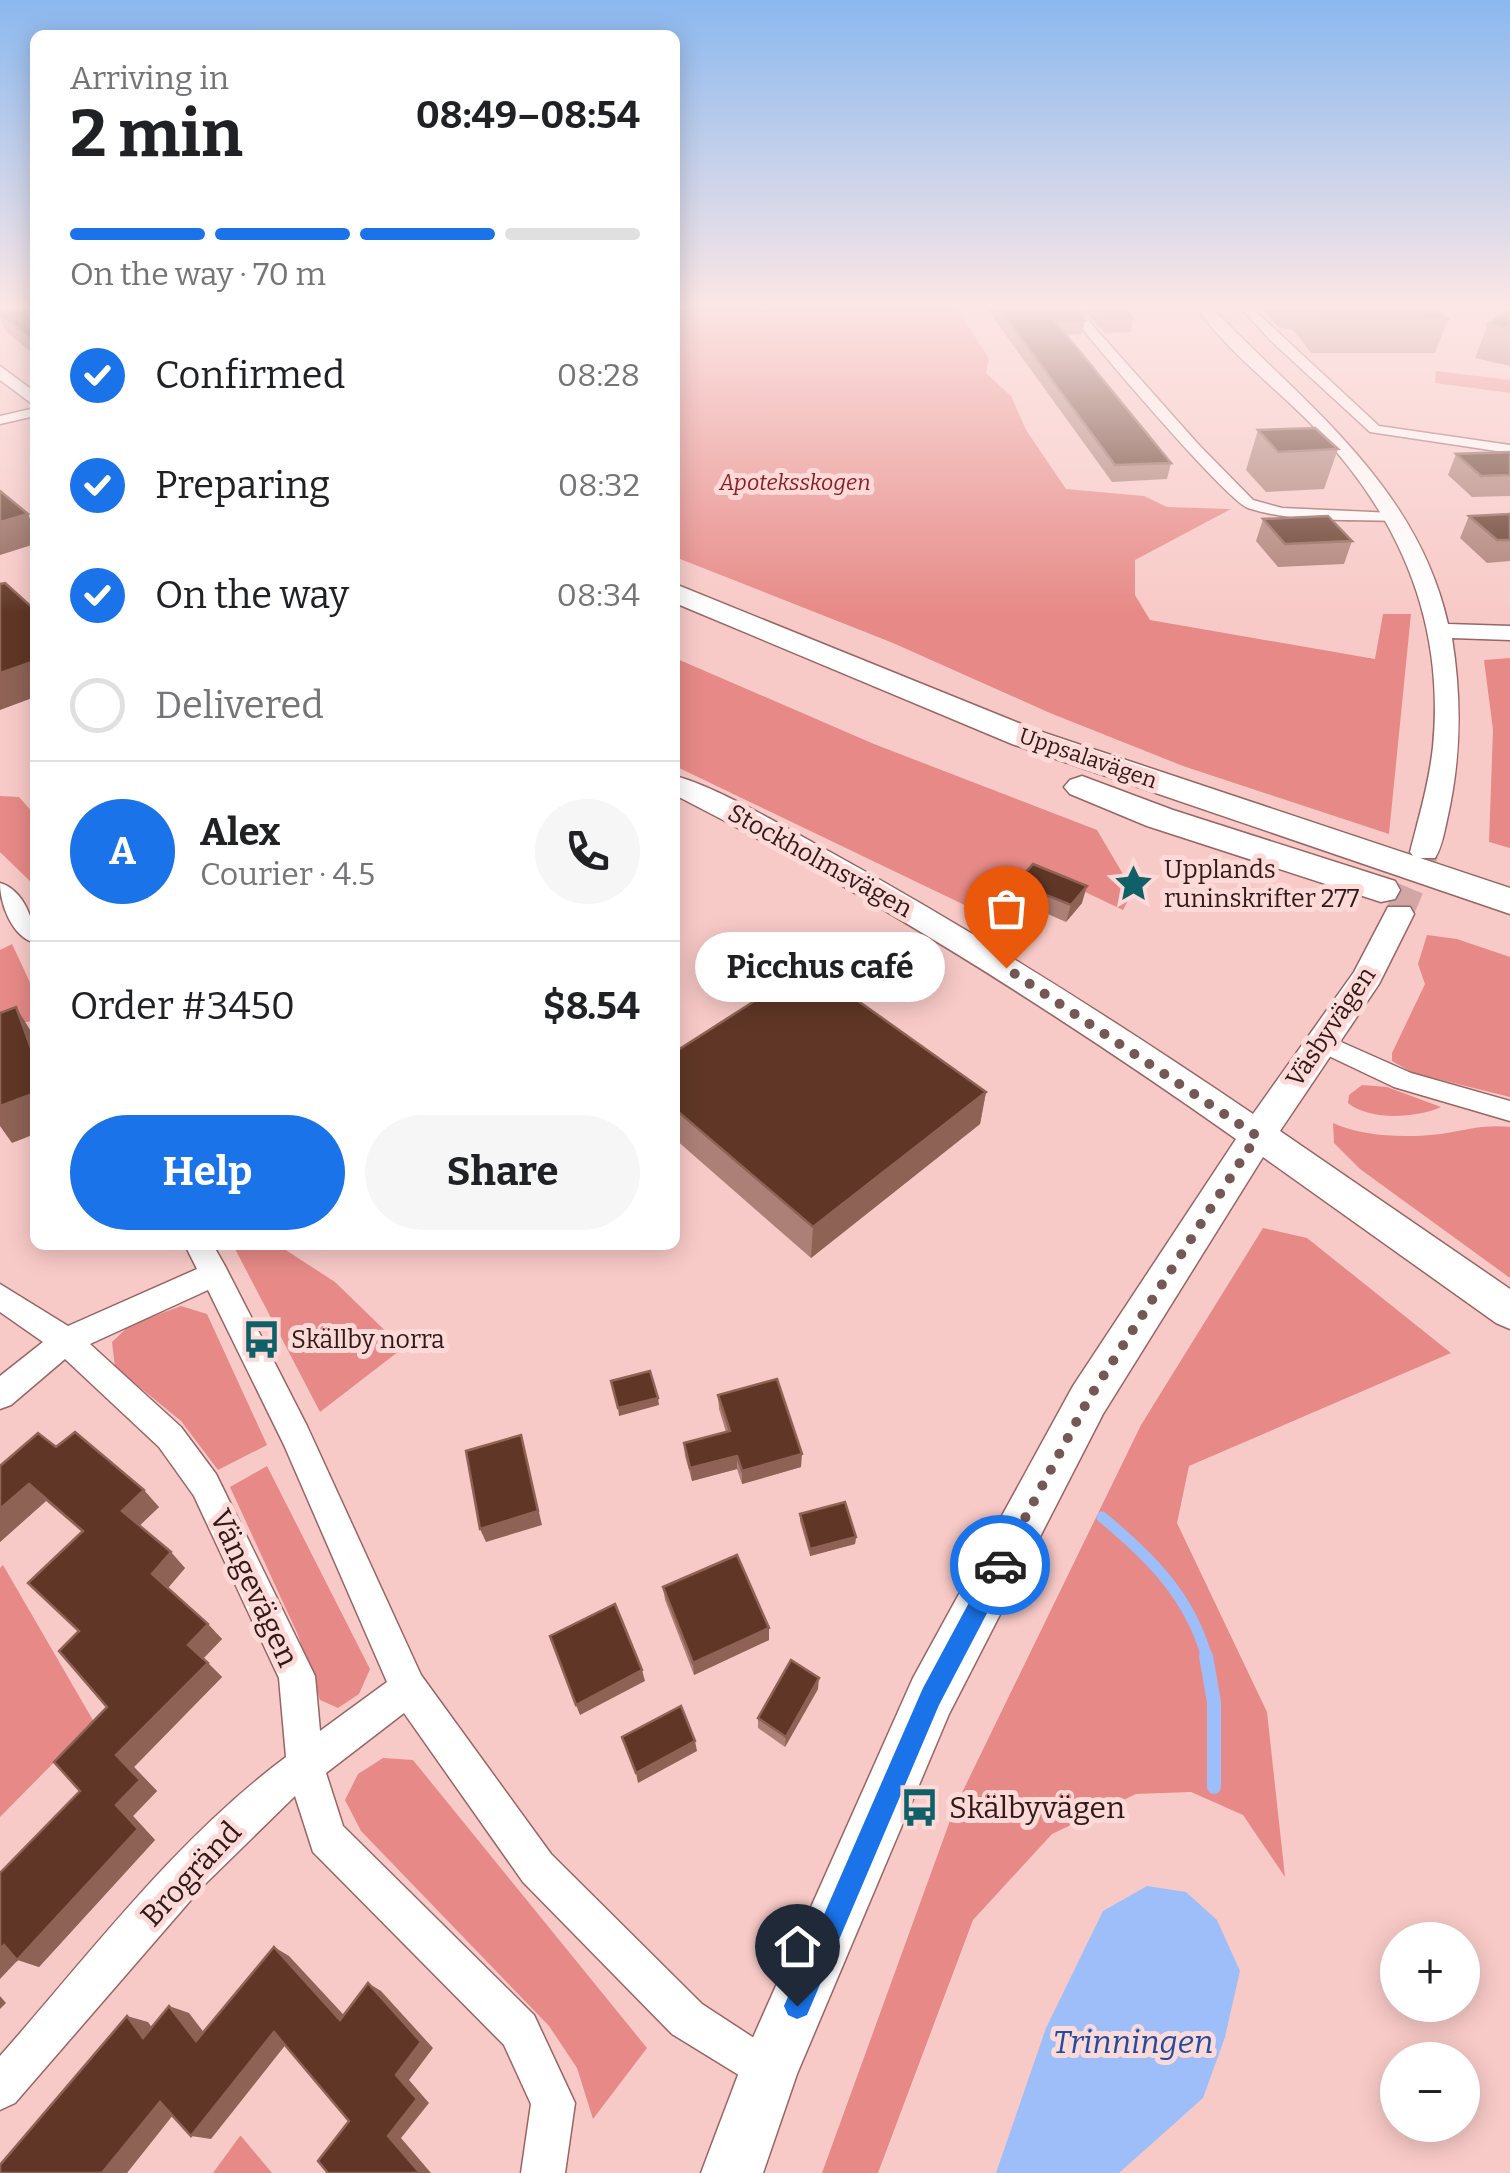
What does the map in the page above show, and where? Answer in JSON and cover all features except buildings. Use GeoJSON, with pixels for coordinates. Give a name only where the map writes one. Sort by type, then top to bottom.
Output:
{"type":"FeatureCollection","features":[{"type":"Feature","properties":{"kind":"highway","name":"Uppsalavägen"},"geometry":{"type":"LineString","coordinates":[[680,596],[1024,737],[1510,901]]}},
{"type":"Feature","properties":{"kind":"highway","name":"Uppsalavägen"},"geometry":{"type":"LineString","coordinates":[[680,630],[1160,818],[1510,933]]}},
{"type":"Feature","properties":{"kind":"street"},"geometry":{"type":"LineString","coordinates":[[1161,410],[1248,503],[1282,512],[1394,516]]}},
{"type":"Feature","properties":{"kind":"street"},"geometry":{"type":"LineString","coordinates":[[1307,410],[1384,498],[1420,566],[1440,631],[1447,731],[1441,783],[1425,852]]}},
{"type":"Feature","properties":{"kind":"street"},"geometry":{"type":"LineString","coordinates":[[1354,410],[1375,429],[1510,449]]}},
{"type":"Feature","properties":{"kind":"street"},"geometry":{"type":"LineString","coordinates":[[0,420],[30,413]]}},
{"type":"Feature","properties":{"kind":"street"},"geometry":{"type":"LineString","coordinates":[[1440,631],[1510,633]]}},
{"type":"Feature","properties":{"kind":"street","name":"Stockholmsvägen"},"geometry":{"type":"LineString","coordinates":[[680,786],[764,826],[973,946],[1510,1312]]}},
{"type":"Feature","properties":{"kind":"street"},"geometry":{"type":"LineString","coordinates":[[0,890],[30,929]]}},
{"type":"Feature","properties":{"kind":"street","name":"Väsbyvägen"},"geometry":{"type":"LineString","coordinates":[[732,2173],[768,2072],[931,1696],[1088,1400],[1257,1136],[1368,976],[1399,914]]}},
{"type":"Feature","properties":{"kind":"street"},"geometry":{"type":"LineString","coordinates":[[1323,1043],[1403,1080],[1510,1111]]}},
{"type":"Feature","properties":{"kind":"street"},"geometry":{"type":"LineString","coordinates":[[0,1395],[66,1342],[207,1259],[296,1436],[408,1688],[537,1868],[686,2019],[768,2072]]}},
{"type":"Feature","properties":{"kind":"street","name":"Vängevägen"},"geometry":{"type":"LineString","coordinates":[[0,1296],[66,1342],[170,1437],[205,1486],[297,1676],[305,1767],[327,1838],[519,2030],[553,2103],[544,2173]]}},
{"type":"Feature","properties":{"kind":"street","name":"Brogränd"},"geometry":{"type":"LineString","coordinates":[[0,2088],[190,1872],[266,1795],[408,1688]]}},
{"type":"Feature","properties":{"kind":"green space","name":"Apoteksskogen"},"geometry":{"type":"Polygon","coordinates":[[[680,410],[1017,410],[1066,489],[1144,496],[1167,507],[1231,509],[1135,560],[1135,595],[1150,620],[1375,659],[1383,614],[1411,614],[1389,834],[1183,766],[1050,713],[893,643],[680,559],[680,410]]]}},
{"type":"Feature","properties":{"kind":"green space"},"geometry":{"type":"Polygon","coordinates":[[[1510,658],[1510,848],[1489,842],[1493,730],[1484,660],[1510,658]]]}},
{"type":"Feature","properties":{"kind":"green space"},"geometry":{"type":"Polygon","coordinates":[[[680,660],[874,744],[1097,830],[1133,891],[1123,910],[1039,870],[977,911],[680,768],[680,660]]]}},
{"type":"Feature","properties":{"kind":"green space"},"geometry":{"type":"Polygon","coordinates":[[[0,796],[19,797],[30,809],[30,881],[0,852],[0,796]]]}},
{"type":"Feature","properties":{"kind":"green space"},"geometry":{"type":"Polygon","coordinates":[[[1427,935],[1457,939],[1510,957],[1510,1097],[1413,1073],[1392,1061],[1392,1053],[1425,984],[1418,964],[1427,935]]]}},
{"type":"Feature","properties":{"kind":"green space"},"geometry":{"type":"Polygon","coordinates":[[[12,944],[30,982],[30,1021],[0,1028],[0,950],[12,944]]]}},
{"type":"Feature","properties":{"kind":"green space"},"geometry":{"type":"Polygon","coordinates":[[[1362,1085],[1387,1087],[1441,1107],[1407,1115],[1368,1113],[1348,1103],[1349,1095],[1362,1085]]]}},
{"type":"Feature","properties":{"kind":"green space"},"geometry":{"type":"Polygon","coordinates":[[[1333,1123],[1371,1134],[1400,1136],[1510,1127],[1510,1278],[1360,1169],[1334,1143],[1333,1123]]]}},
{"type":"Feature","properties":{"kind":"green space"},"geometry":{"type":"Polygon","coordinates":[[[1263,1228],[1307,1238],[1451,1353],[1189,1466],[1177,1523],[1267,1712],[1285,1877],[1243,1815],[1191,1792],[1136,1794],[1052,1834],[973,1920],[878,2173],[822,2173],[955,1807],[1141,1425],[1263,1228]]]}},
{"type":"Feature","properties":{"kind":"green space"},"geometry":{"type":"Polygon","coordinates":[[[236,1250],[286,1250],[335,1282],[403,1348],[320,1412],[236,1250]]]}},
{"type":"Feature","properties":{"kind":"green space"},"geometry":{"type":"Polygon","coordinates":[[[181,1306],[207,1314],[267,1445],[218,1470],[181,1421],[115,1367],[112,1342],[130,1325],[181,1306]]]}},
{"type":"Feature","properties":{"kind":"green space"},"geometry":{"type":"Polygon","coordinates":[[[267,1466],[370,1669],[359,1694],[338,1708],[320,1700],[298,1635],[230,1487],[267,1466]]]}},
{"type":"Feature","properties":{"kind":"green space"},"geometry":{"type":"Polygon","coordinates":[[[3,1565],[94,1722],[0,1817],[0,1568],[3,1565]]]}},
{"type":"Feature","properties":{"kind":"green space"},"geometry":{"type":"Polygon","coordinates":[[[383,1758],[413,1760],[647,2048],[593,2119],[577,2068],[549,2026],[361,1831],[345,1800],[358,1774],[383,1758]]]}},
{"type":"Feature","properties":{"kind":"green space"},"geometry":{"type":"Polygon","coordinates":[[[241,2136],[272,2173],[213,2173],[241,2136]]]}},
{"type":"Feature","properties":{"kind":"water","name":"Trinningen"},"geometry":{"type":"Polygon","coordinates":[[[1147,1886],[1186,1892],[1217,1920],[1240,1971],[1225,2037],[1203,2098],[1119,2173],[996,2173],[1046,2028],[1103,1911],[1147,1886]]]}},
{"type":"Feature","properties":{"kind":"waterway"},"geometry":{"type":"LineString","coordinates":[[1102,1517],[1166,1579],[1190,1615],[1207,1658]]}},
{"type":"Feature","properties":{"kind":"waterway"},"geometry":{"type":"LineString","coordinates":[[1206,1656],[1214,1702],[1214,1787]]}},
{"type":"Feature","properties":{"kind":"tunnel"},"geometry":{"type":"LineString","coordinates":[[1399,914],[1425,852]]}},
{"type":"Feature","properties":{"kind":"way so far"},"geometry":{"type":"LineString","coordinates":[[1000,1565],[1088,1400],[1257,1136],[1006,968]]}},
{"type":"Feature","properties":{"kind":"place","name":"Upplands runinskrifter 277"},"geometry":{"type":"Point","coordinates":[1134,884]}},
{"type":"Feature","properties":{"kind":"place","name":"Picchus café"},"geometry":{"type":"Point","coordinates":[1006,968]}},
{"type":"Feature","properties":{"kind":"place","name":"Skällby norra"},"geometry":{"type":"Point","coordinates":[261,1340]}},
{"type":"Feature","properties":{"kind":"place","name":"Skälbyvägen"},"geometry":{"type":"Point","coordinates":[919,1808]}},
{"type":"Feature","properties":{"kind":"route"},"geometry":{"type":"LineString","coordinates":[[797,2006],[931,1696],[1000,1565]]}}]}
